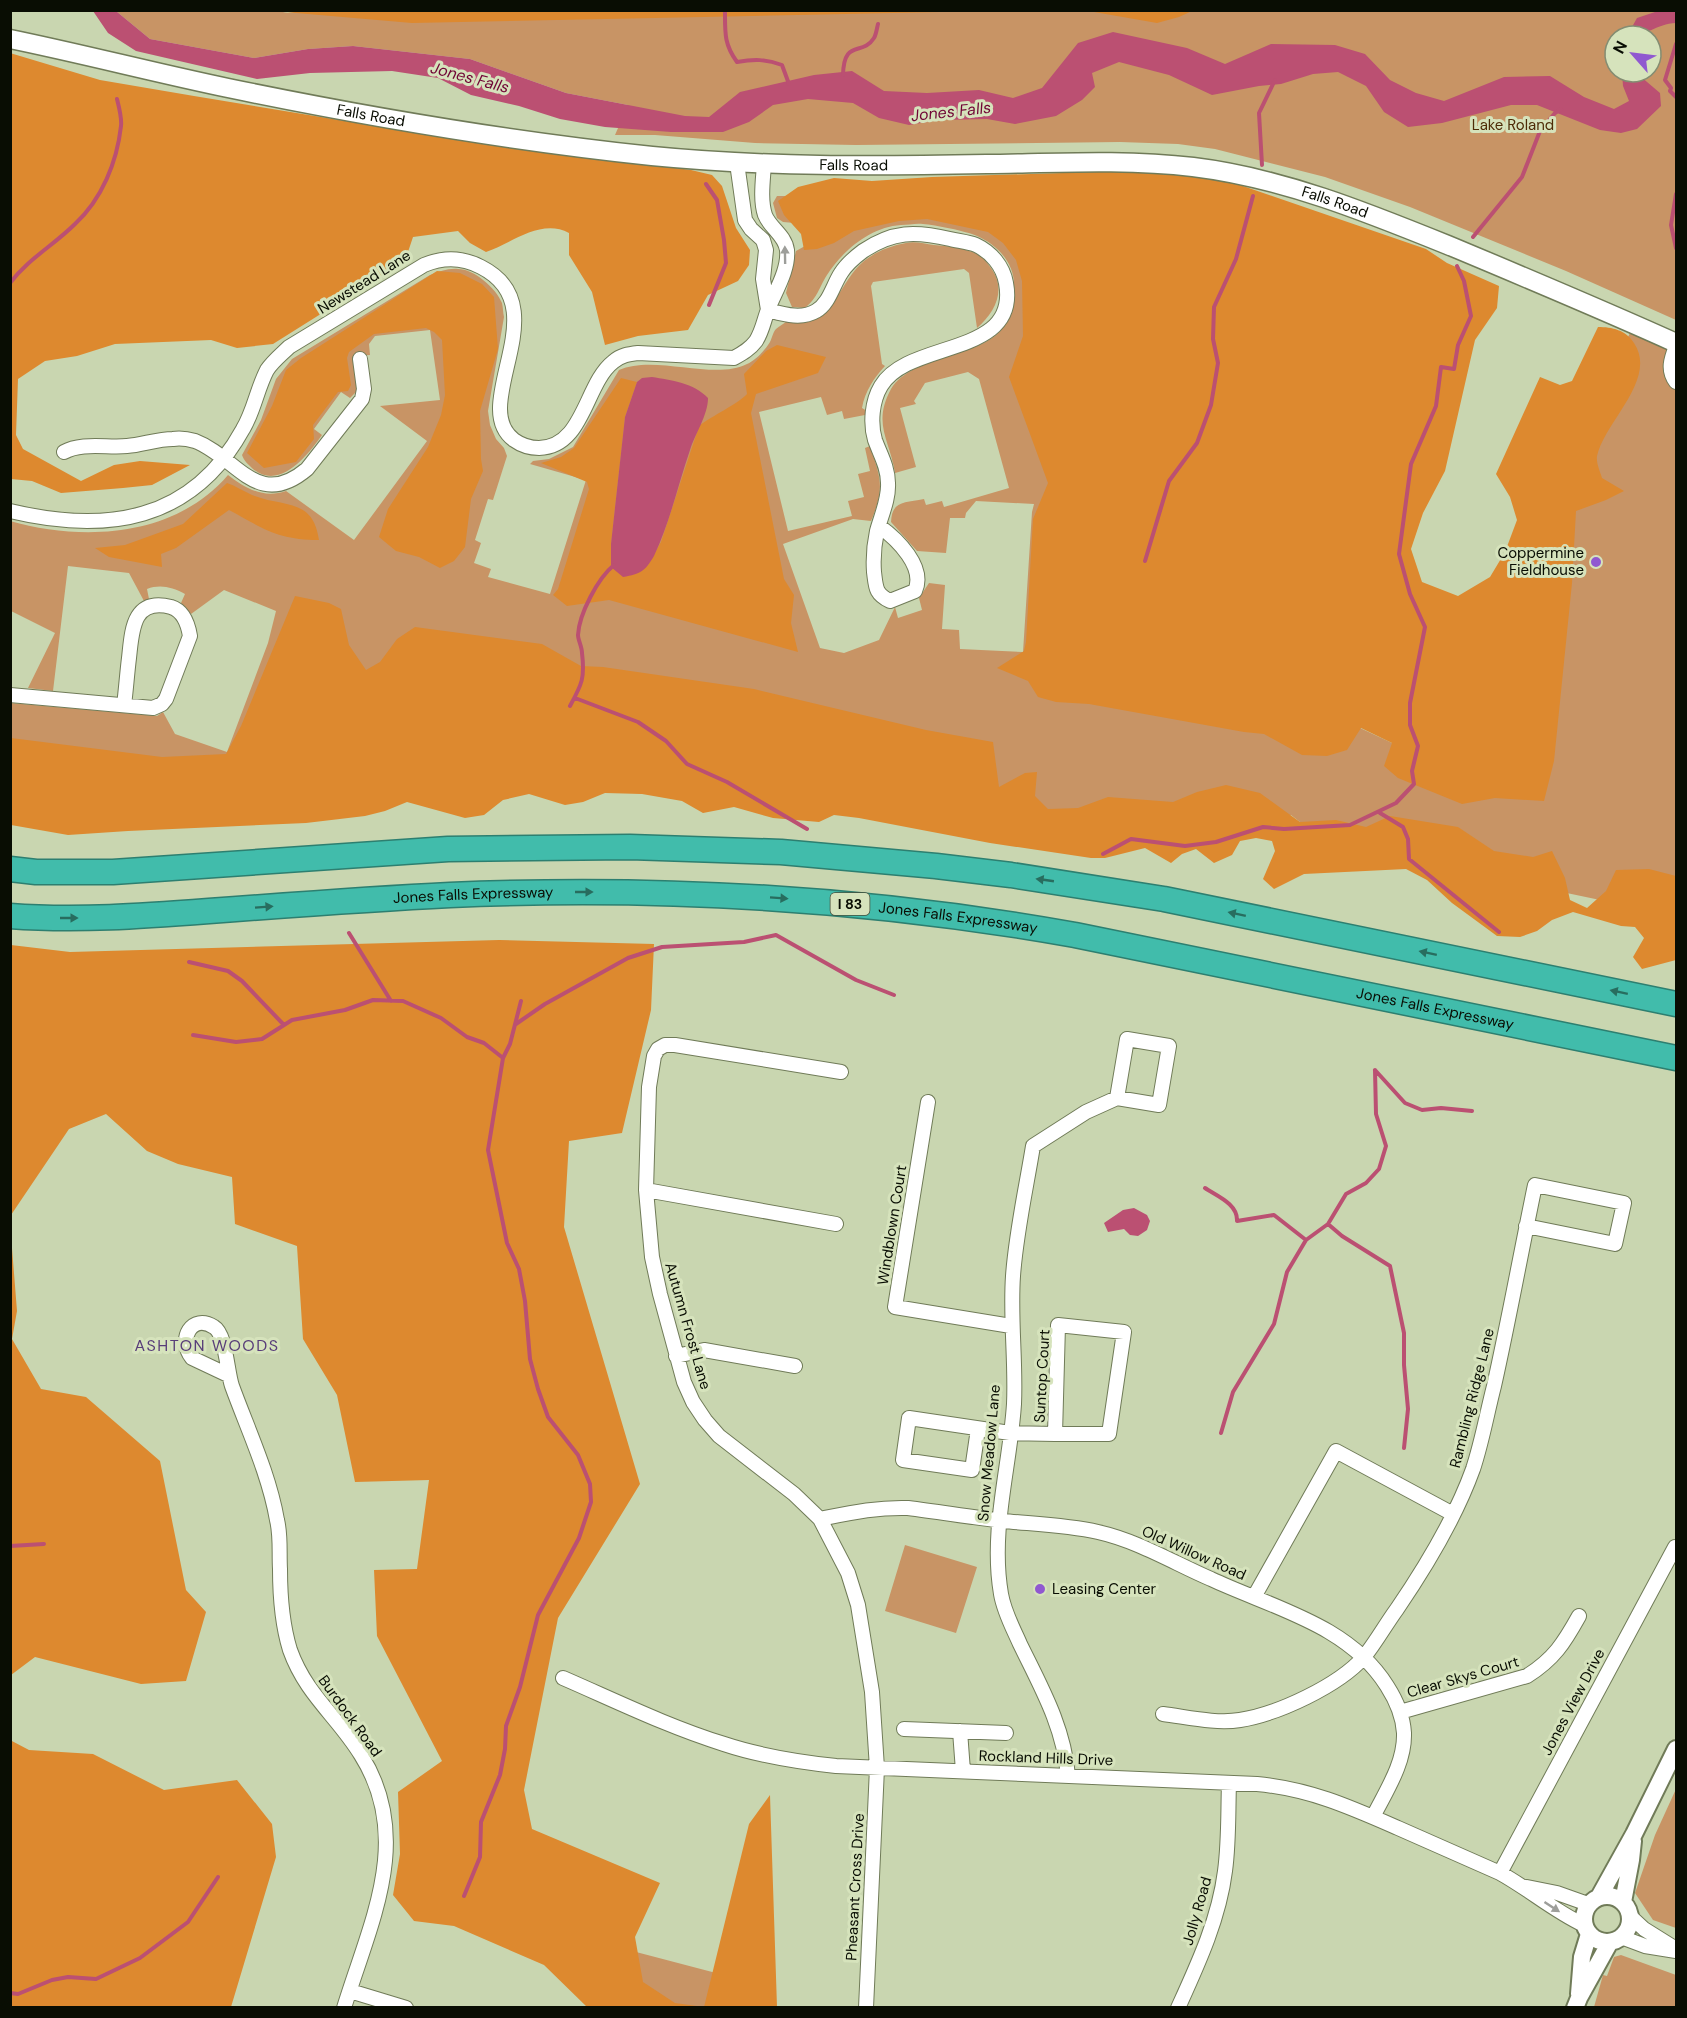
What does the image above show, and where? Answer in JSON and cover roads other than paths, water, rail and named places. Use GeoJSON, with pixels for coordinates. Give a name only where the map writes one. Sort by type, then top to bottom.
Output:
{"type":"FeatureCollection","features":[{"type":"Feature","properties":{"kind":"highway"},"geometry":{"type":"LineString","coordinates":[[10,869],[112,872],[459,849],[630,847],[781,852],[936,866],[1056,881],[1164,898],[1677,1004]]}},
{"type":"Feature","properties":{"kind":"highway","name":"Jones Falls Expressway"},"geometry":{"type":"LineString","coordinates":[[10,916],[109,918],[357,900],[543,892],[712,895],[856,904],[1000,921],[1086,937],[1677,1058]]}},
{"type":"Feature","properties":{"kind":"main road","name":"Falls Road"},"geometry":{"type":"LineString","coordinates":[[10,39],[231,89],[554,146],[764,164],[856,166],[1119,162],[1212,170],[1279,185],[1355,209],[1557,290],[1677,344]]}},
{"type":"Feature","properties":{"kind":"street"},"geometry":{"type":"LineString","coordinates":[[737,163],[745,220],[763,240],[766,250],[763,279],[768,310],[800,317],[817,311],[825,302],[841,272],[858,255],[888,237],[906,234],[925,234],[975,245],[989,252],[1005,275],[1008,290],[1001,318],[988,331],[975,339],[910,361],[882,385],[876,399],[874,438],[887,471],[888,484],[879,526],[873,556],[876,591],[890,601],[915,591],[918,584],[918,573],[898,542],[879,526]]}},
{"type":"Feature","properties":{"kind":"street","name":"Newstead Lane"},"geometry":{"type":"LineString","coordinates":[[10,511],[83,523],[128,518],[151,512],[173,502],[198,486],[224,460],[248,420],[268,369],[289,347],[399,279],[434,261],[458,259],[483,268],[501,283],[510,296],[515,325],[503,383],[500,418],[510,438],[527,447],[546,447],[559,442],[569,434],[604,372],[612,362],[623,355],[638,353],[734,358],[747,351],[756,340],[765,324],[785,266],[787,250],[784,239],[766,217],[763,196],[764,164]]}},
{"type":"Feature","properties":{"kind":"street"},"geometry":{"type":"LineString","coordinates":[[1677,344],[1671,360],[1671,372],[1677,382]]}},
{"type":"Feature","properties":{"kind":"street"},"geometry":{"type":"LineString","coordinates":[[64,452],[75,448],[126,446],[184,439],[195,441],[262,483],[273,485],[296,478],[322,452],[362,399],[364,389],[360,359]]}},
{"type":"Feature","properties":{"kind":"street"},"geometry":{"type":"LineString","coordinates":[[10,695],[153,708],[162,704],[190,636],[184,616],[173,608],[160,606],[146,608],[137,617],[131,629],[124,705]]}},
{"type":"Feature","properties":{"kind":"street"},"geometry":{"type":"LineString","coordinates":[[1127,1039],[1169,1046],[1158,1105],[1117,1098],[1127,1039]]}},
{"type":"Feature","properties":{"kind":"street","name":"Autumn Frost Lane"},"geometry":{"type":"LineString","coordinates":[[841,1072],[675,1045],[665,1045],[658,1049],[654,1056],[649,1087],[646,1190],[652,1257],[676,1356],[688,1392],[705,1420],[719,1436],[794,1494],[820,1519],[849,1573],[858,1605],[872,1692],[877,1768]]}},
{"type":"Feature","properties":{"kind":"street","name":"Snow Meadow Lane"},"geometry":{"type":"LineString","coordinates":[[1068,1776],[1062,1736],[1042,1687],[1005,1612],[997,1564],[999,1520],[1014,1403],[1011,1326],[1013,1276],[1033,1146],[1086,1113],[1117,1098]]}},
{"type":"Feature","properties":{"kind":"street","name":"Windblown Court"},"geometry":{"type":"LineString","coordinates":[[928,1102],[895,1307],[1011,1326]]}},
{"type":"Feature","properties":{"kind":"street","name":"Rambling Ridge Lane"},"geometry":{"type":"LineString","coordinates":[[1163,1714],[1238,1721],[1257,1716],[1278,1709],[1333,1683],[1364,1656],[1417,1581],[1453,1514],[1473,1469],[1507,1331],[1526,1226],[1535,1185],[1624,1203],[1615,1244],[1526,1226]]}},
{"type":"Feature","properties":{"kind":"street"},"geometry":{"type":"LineString","coordinates":[[646,1190],[836,1224]]}},
{"type":"Feature","properties":{"kind":"street","name":"Suntop Court"},"geometry":{"type":"LineString","coordinates":[[978,1429],[972,1470],[903,1460],[909,1418],[1010,1433],[1055,1434],[1109,1434],[1124,1332],[1058,1325],[1055,1434]]}},
{"type":"Feature","properties":{"kind":"street"},"geometry":{"type":"LineString","coordinates":[[676,1356],[704,1350],[795,1366]]}},
{"type":"Feature","properties":{"kind":"street","name":"Burdock Road"},"geometry":{"type":"LineString","coordinates":[[228,1375],[267,1480],[278,1520],[280,1595],[290,1650],[314,1696],[361,1754],[381,1796],[386,1819],[388,1838],[381,1890],[345,2007]]}},
{"type":"Feature","properties":{"kind":"street"},"geometry":{"type":"LineString","coordinates":[[1254,1597],[1336,1451],[1453,1514]]}},
{"type":"Feature","properties":{"kind":"street","name":"Old Willow Road"},"geometry":{"type":"LineString","coordinates":[[820,1519],[861,1510],[908,1508],[1100,1532],[1151,1551],[1317,1625],[1347,1642],[1364,1656],[1382,1677],[1400,1712],[1404,1732],[1403,1749],[1399,1764],[1373,1817]]}},
{"type":"Feature","properties":{"kind":"street","name":"Jones View Drive"},"geometry":{"type":"LineString","coordinates":[[1500,1873],[1676,1547]]}},
{"type":"Feature","properties":{"kind":"street","name":"Clear Skys Court"},"geometry":{"type":"LineString","coordinates":[[1400,1712],[1527,1676],[1543,1666],[1559,1651],[1580,1616]]}},
{"type":"Feature","properties":{"kind":"street","name":"Rockland Hills Drive"},"geometry":{"type":"LineString","coordinates":[[564,1678],[685,1730],[726,1745],[805,1762],[877,1768],[1229,1782],[1285,1787],[1311,1793],[1373,1817],[1500,1873],[1586,1930]]}},
{"type":"Feature","properties":{"kind":"street"},"geometry":{"type":"LineString","coordinates":[[904,1729],[1006,1733]]}},
{"type":"Feature","properties":{"kind":"street"},"geometry":{"type":"LineString","coordinates":[[960,1731],[963,1771]]}},
{"type":"Feature","properties":{"kind":"street"},"geometry":{"type":"LineString","coordinates":[[1577,2003],[1586,1930],[1584,1914],[1634,1834],[1677,1749]]}},
{"type":"Feature","properties":{"kind":"street","name":"Pheasant Cross Drive"},"geometry":{"type":"LineString","coordinates":[[866,2007],[877,1768]]}},
{"type":"Feature","properties":{"kind":"street","name":"Jolly Road"},"geometry":{"type":"LineString","coordinates":[[1178,2007],[1200,1959],[1220,1901],[1225,1870],[1229,1782]]}},
{"type":"Feature","properties":{"kind":"street"},"geometry":{"type":"LineString","coordinates":[[1577,2003],[1616,1940],[1628,1929],[1626,1908],[1634,1834]]}},
{"type":"Feature","properties":{"kind":"street","name":"Rockland Hills Drive"},"geometry":{"type":"LineString","coordinates":[[1522,1886],[1594,1901]]}},
{"type":"Feature","properties":{"kind":"street"},"geometry":{"type":"LineString","coordinates":[[1594,1901],[1614,1897],[1644,1929],[1677,1950]]}},
{"type":"Feature","properties":{"kind":"street"},"geometry":{"type":"LineString","coordinates":[[1586,1930],[1599,1941],[1616,1940],[1677,1950]]}},
{"type":"Feature","properties":{"kind":"street"},"geometry":{"type":"LineString","coordinates":[[350,1991],[406,2007]]}},
{"type":"Feature","properties":{"kind":"water"},"geometry":{"type":"Polygon","coordinates":[[[1661,10],[1676,11],[1676,23],[1634,24],[1637,18],[1661,10]]]}},
{"type":"Feature","properties":{"kind":"water","name":"Jones Falls"},"geometry":{"type":"Polygon","coordinates":[[[93,11],[116,11],[150,39],[254,58],[308,49],[353,46],[470,59],[566,93],[685,116],[709,117],[740,92],[814,75],[852,71],[884,91],[927,93],[979,90],[1013,98],[1042,88],[1078,43],[1113,32],[1187,48],[1225,64],[1271,44],[1335,45],[1365,54],[1390,80],[1416,93],[1444,101],[1504,77],[1550,76],[1584,97],[1614,109],[1629,101],[1623,84],[1649,84],[1660,93],[1661,106],[1637,129],[1621,133],[1600,130],[1537,105],[1511,105],[1442,123],[1408,127],[1384,112],[1366,86],[1338,72],[1313,74],[1281,84],[1212,95],[1169,75],[1119,62],[1092,73],[1095,87],[1082,100],[1056,116],[1015,124],[987,119],[939,120],[909,125],[879,118],[853,103],[808,99],[773,105],[749,122],[723,132],[671,132],[605,127],[560,119],[519,106],[471,95],[438,78],[392,71],[310,73],[257,79],[136,51],[108,33],[93,11]]]}},
{"type":"Feature","properties":{"kind":"water"},"geometry":{"type":"Polygon","coordinates":[[[652,377],[682,383],[708,398],[704,418],[690,450],[665,530],[654,556],[642,571],[623,577],[611,567],[611,544],[625,417],[637,382],[642,378],[652,377]]]}},
{"type":"Feature","properties":{"kind":"water"},"geometry":{"type":"Polygon","coordinates":[[[1134,1208],[1147,1215],[1150,1221],[1147,1230],[1138,1236],[1130,1235],[1124,1229],[1108,1232],[1104,1223],[1123,1210],[1134,1208]]]}},
{"type":"Feature","properties":{"kind":"waterway"},"geometry":{"type":"LineString","coordinates":[[725,10],[726,38],[737,62],[760,60],[782,65],[789,84]]}},
{"type":"Feature","properties":{"kind":"waterway"},"geometry":{"type":"LineString","coordinates":[[843,75],[847,56],[850,52],[869,44],[875,37],[878,24]]}},
{"type":"Feature","properties":{"kind":"waterway"},"geometry":{"type":"LineString","coordinates":[[1676,44],[1665,80],[1676,97]]}},
{"type":"Feature","properties":{"kind":"waterway"},"geometry":{"type":"LineString","coordinates":[[1262,165],[1259,113],[1275,80]]}},
{"type":"Feature","properties":{"kind":"waterway"},"geometry":{"type":"LineString","coordinates":[[10,283],[17,274],[85,214],[107,179],[116,153],[121,126],[117,99]]}},
{"type":"Feature","properties":{"kind":"waterway"},"geometry":{"type":"LineString","coordinates":[[1473,237],[1522,177],[1540,131],[1561,109]]}},
{"type":"Feature","properties":{"kind":"waterway"},"geometry":{"type":"LineString","coordinates":[[706,184],[717,200],[726,263],[709,305]]}},
{"type":"Feature","properties":{"kind":"waterway"},"geometry":{"type":"LineString","coordinates":[[1676,194],[1671,225],[1676,248]]}},
{"type":"Feature","properties":{"kind":"waterway"},"geometry":{"type":"LineString","coordinates":[[1145,561],[1169,481],[1197,443],[1211,405],[1218,363],[1213,339],[1214,307],[1236,259],[1253,196]]}},
{"type":"Feature","properties":{"kind":"waterway"},"geometry":{"type":"LineString","coordinates":[[1103,854],[1131,839],[1185,846],[1216,842],[1263,827],[1284,829],[1350,825],[1396,803],[1414,784],[1412,771],[1418,746],[1410,725],[1410,703],[1425,627],[1410,594],[1399,554],[1411,464],[1436,406],[1441,367],[1454,369],[1458,345],[1471,316],[1464,281],[1457,266]]}},
{"type":"Feature","properties":{"kind":"waterway"},"geometry":{"type":"LineString","coordinates":[[570,706],[583,675],[579,626],[596,587],[614,565]]}},
{"type":"Feature","properties":{"kind":"waterway"},"geometry":{"type":"LineString","coordinates":[[575,698],[638,722],[666,741],[687,764],[727,782],[807,829]]}},
{"type":"Feature","properties":{"kind":"waterway"},"geometry":{"type":"LineString","coordinates":[[1380,813],[1403,827],[1408,839],[1409,859],[1499,932]]}},
{"type":"Feature","properties":{"kind":"waterway"},"geometry":{"type":"LineString","coordinates":[[349,933],[391,1001]]}},
{"type":"Feature","properties":{"kind":"waterway"},"geometry":{"type":"LineString","coordinates":[[516,1024],[545,1004],[628,958],[662,947],[744,942],[776,935],[856,980],[894,995]]}},
{"type":"Feature","properties":{"kind":"waterway"},"geometry":{"type":"LineString","coordinates":[[189,962],[228,971],[242,981],[284,1025]]}},
{"type":"Feature","properties":{"kind":"waterway"},"geometry":{"type":"LineString","coordinates":[[193,1035],[236,1042],[262,1039],[292,1020],[345,1010],[373,1000],[403,1001],[441,1018],[467,1037],[484,1043],[503,1058]]}},
{"type":"Feature","properties":{"kind":"waterway"},"geometry":{"type":"LineString","coordinates":[[464,1896],[480,1857],[481,1822],[500,1775],[505,1749],[506,1726],[520,1687],[538,1615],[579,1538],[591,1502],[590,1484],[578,1455],[548,1417],[538,1389],[530,1359],[525,1301],[519,1269],[507,1243],[488,1150],[503,1058],[510,1044],[521,1001]]}},
{"type":"Feature","properties":{"kind":"waterway"},"geometry":{"type":"LineString","coordinates":[[1375,1070],[1405,1103],[1422,1110],[1441,1108],[1472,1111]]}},
{"type":"Feature","properties":{"kind":"waterway"},"geometry":{"type":"LineString","coordinates":[[1221,1433],[1233,1392],[1274,1324],[1287,1272],[1306,1240],[1328,1224],[1346,1194],[1366,1183],[1379,1169],[1386,1146],[1376,1114],[1375,1070]]}},
{"type":"Feature","properties":{"kind":"waterway"},"geometry":{"type":"LineString","coordinates":[[1205,1188],[1230,1205],[1237,1221],[1274,1215],[1306,1240]]}},
{"type":"Feature","properties":{"kind":"waterway"},"geometry":{"type":"LineString","coordinates":[[1328,1224],[1342,1236],[1390,1266],[1404,1333],[1408,1409],[1404,1448]]}},
{"type":"Feature","properties":{"kind":"waterway"},"geometry":{"type":"LineString","coordinates":[[10,1546],[44,1544]]}},
{"type":"Feature","properties":{"kind":"waterway"},"geometry":{"type":"LineString","coordinates":[[10,1993],[18,1994],[52,1980],[68,1977],[96,1979],[140,1958],[188,1922],[218,1877]]}},
{"type":"Feature","properties":{"kind":"place","name":"Coppermine Fieldhouse"},"geometry":{"type":"Point","coordinates":[1596,562]}},
{"type":"Feature","properties":{"kind":"place","name":"Leasing Center"},"geometry":{"type":"Point","coordinates":[1040,1589]}},
{"type":"Feature","properties":{"kind":"district","name":"ASHTON WOODS"},"geometry":{"type":"Point","coordinates":[207,1345]}},
{"type":"Feature","properties":{"kind":"park label","name":"Lake Roland"},"geometry":{"type":"Point","coordinates":[1513,125]}}]}
